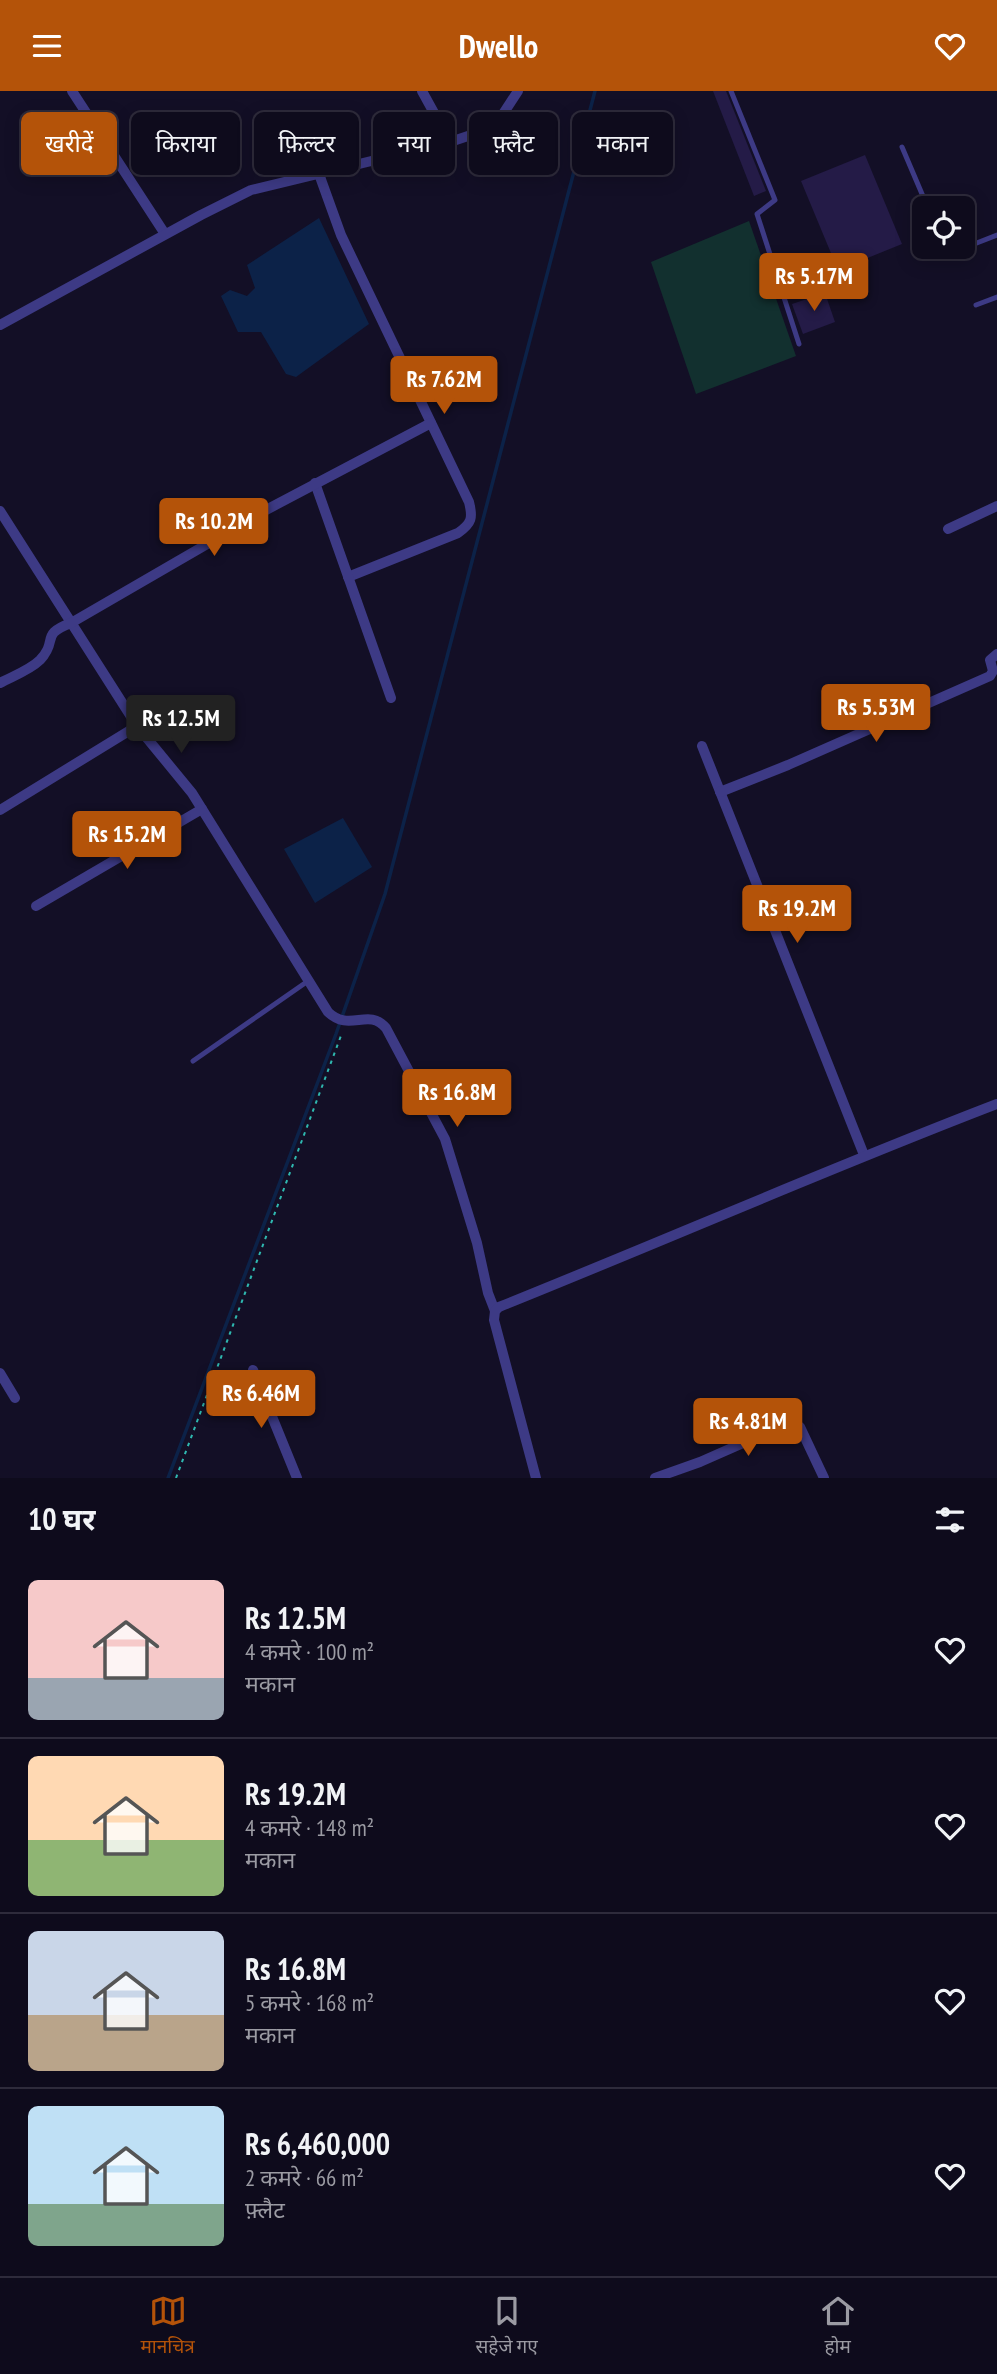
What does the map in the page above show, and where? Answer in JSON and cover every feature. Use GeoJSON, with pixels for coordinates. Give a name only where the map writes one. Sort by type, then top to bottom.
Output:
{"type":"FeatureCollection","features":[{"type":"Feature","properties":{"kind":"street"},"geometry":{"type":"LineString","coordinates":[[72,91],[165,234]]}},
{"type":"Feature","properties":{"kind":"street"},"geometry":{"type":"LineString","coordinates":[[422,91],[434,112]]}},
{"type":"Feature","properties":{"kind":"street"},"geometry":{"type":"LineString","coordinates":[[455,140],[483,131],[501,117],[518,91]]}},
{"type":"Feature","properties":{"kind":"street"},"geometry":{"type":"LineString","coordinates":[[0,325],[251,190],[315,175]]}},
{"type":"Feature","properties":{"kind":"street"},"geometry":{"type":"LineString","coordinates":[[319,175],[341,235],[469,502],[472,517],[470,525],[458,533],[348,577]]}},
{"type":"Feature","properties":{"kind":"street"},"geometry":{"type":"LineString","coordinates":[[0,683],[36,664],[49,648],[53,631],[315,483],[430,423]]}},
{"type":"Feature","properties":{"kind":"street"},"geometry":{"type":"LineString","coordinates":[[315,483],[391,698]]}},
{"type":"Feature","properties":{"kind":"street"},"geometry":{"type":"LineString","coordinates":[[948,529],[997,506]]}},
{"type":"Feature","properties":{"kind":"street"},"geometry":{"type":"LineString","coordinates":[[0,512],[136,726],[192,793],[328,1012],[342,1021],[373,1019],[386,1028],[445,1139],[477,1243],[488,1293],[495,1311],[494,1320],[536,1478]]}},
{"type":"Feature","properties":{"kind":"street"},"geometry":{"type":"LineString","coordinates":[[720,792],[788,765],[990,675],[993,671],[990,660],[997,654]]}},
{"type":"Feature","properties":{"kind":"street"},"geometry":{"type":"LineString","coordinates":[[0,810],[136,726]]}},
{"type":"Feature","properties":{"kind":"street"},"geometry":{"type":"LineString","coordinates":[[702,746],[864,1155]]}},
{"type":"Feature","properties":{"kind":"street"},"geometry":{"type":"LineString","coordinates":[[36,907],[202,809]]}},
{"type":"Feature","properties":{"kind":"street"},"geometry":{"type":"LineString","coordinates":[[495,1311],[499,1307],[628,1256],[864,1155],[997,1104]]}},
{"type":"Feature","properties":{"kind":"street"},"geometry":{"type":"LineString","coordinates":[[253,1370],[297,1478]]}},
{"type":"Feature","properties":{"kind":"street"},"geometry":{"type":"LineString","coordinates":[[0,1373],[15,1398]]}},
{"type":"Feature","properties":{"kind":"street"},"geometry":{"type":"LineString","coordinates":[[655,1478],[700,1462],[793,1421],[800,1427],[824,1478]]}},
{"type":"Feature","properties":{"kind":"lane"},"geometry":{"type":"LineString","coordinates":[[731,91],[775,199],[757,214],[799,344]]}},
{"type":"Feature","properties":{"kind":"lane"},"geometry":{"type":"LineString","coordinates":[[902,147],[923,196]]}},
{"type":"Feature","properties":{"kind":"lane"},"geometry":{"type":"LineString","coordinates":[[975,244],[997,235]]}},
{"type":"Feature","properties":{"kind":"lane"},"geometry":{"type":"LineString","coordinates":[[976,305],[997,297]]}},
{"type":"Feature","properties":{"kind":"lane"},"geometry":{"type":"LineString","coordinates":[[193,1061],[308,981]]}},
{"type":"Feature","properties":{"kind":"path"},"geometry":{"type":"LineString","coordinates":[[176,1478],[342,1021]]}},
{"type":"Feature","properties":{"kind":"green space"},"geometry":{"type":"Polygon","coordinates":[[[749,221],[796,356],[696,394],[651,262],[749,221]]]}},
{"type":"Feature","properties":{"kind":"water"},"geometry":{"type":"Polygon","coordinates":[[[319,218],[369,324],[296,377],[286,374],[261,332],[238,332],[221,296],[230,290],[247,296],[255,288],[247,265],[319,218]]]}},
{"type":"Feature","properties":{"kind":"water"},"geometry":{"type":"Polygon","coordinates":[[[343,818],[372,867],[315,903],[284,849],[343,818]]]}},
{"type":"Feature","properties":{"kind":"building"},"geometry":{"type":"Polygon","coordinates":[[[713,91],[726,91],[766,191],[754,196],[713,91]]]}},
{"type":"Feature","properties":{"kind":"building"},"geometry":{"type":"Polygon","coordinates":[[[865,155],[902,244],[838,270],[801,181],[865,155]]]}},
{"type":"Feature","properties":{"kind":"building"},"geometry":{"type":"Polygon","coordinates":[[[825,293],[835,322],[803,334],[792,304],[825,293]]]}},
{"type":"Feature","properties":{"kind":"waterway"},"geometry":{"type":"LineString","coordinates":[[168,1478],[336,1034],[385,894],[595,91]]}}]}
